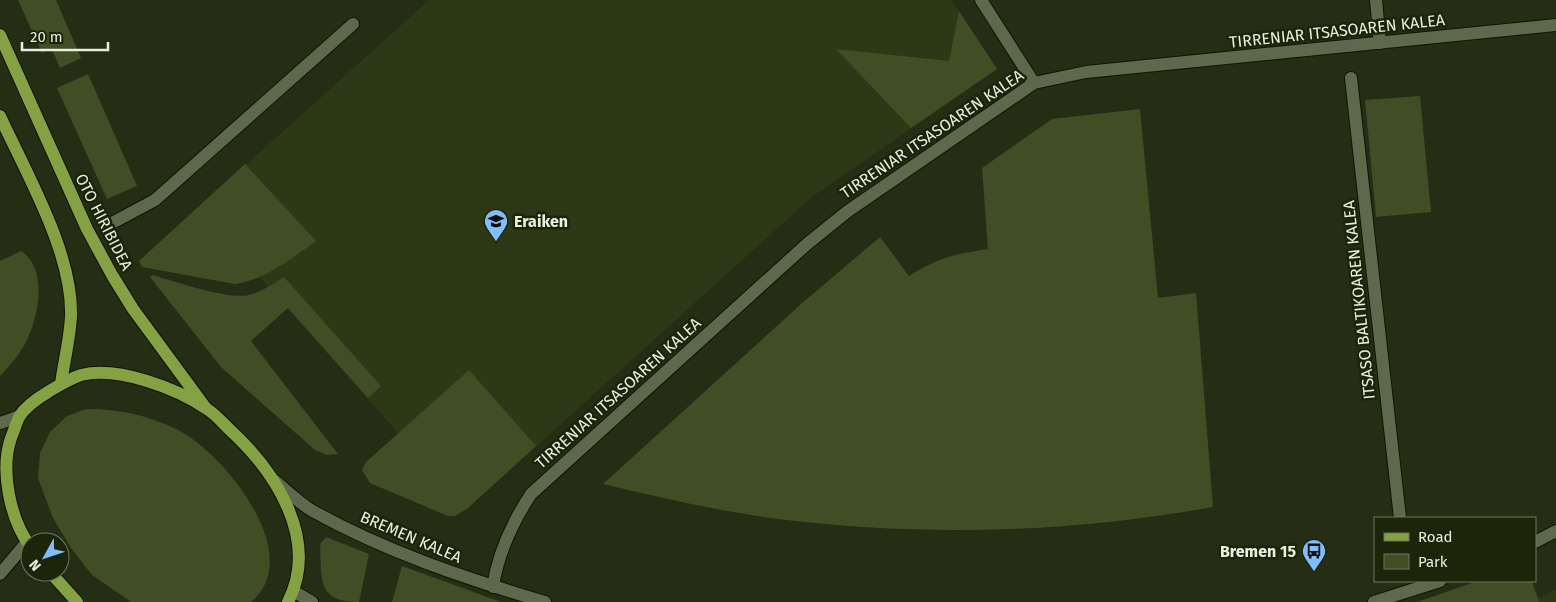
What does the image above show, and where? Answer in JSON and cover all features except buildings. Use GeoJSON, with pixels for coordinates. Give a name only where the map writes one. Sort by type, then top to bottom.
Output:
{"type":"FeatureCollection","features":[{"type":"Feature","properties":{"kind":"main road","name":"OTO HIRIBIDEA"},"geometry":{"type":"LineString","coordinates":[[0,35],[87,229],[112,275],[133,308],[207,409]]}},
{"type":"Feature","properties":{"kind":"main road"},"geometry":{"type":"LineString","coordinates":[[0,116],[56,238],[65,268],[71,316],[61,384]]}},
{"type":"Feature","properties":{"kind":"main road"},"geometry":{"type":"LineString","coordinates":[[22,532],[4,498],[8,446],[20,416],[37,399],[61,384],[89,375],[104,373],[131,377],[161,386],[207,409],[249,447],[274,481],[292,516],[298,540],[298,568],[291,597]]}},
{"type":"Feature","properties":{"kind":"main road"},"geometry":{"type":"LineString","coordinates":[[59,582],[77,602]]}},
{"type":"Feature","properties":{"kind":"street"},"geometry":{"type":"LineString","coordinates":[[981,0],[1034,83]]}},
{"type":"Feature","properties":{"kind":"street"},"geometry":{"type":"LineString","coordinates":[[1376,0],[1380,43]]}},
{"type":"Feature","properties":{"kind":"street"},"geometry":{"type":"LineString","coordinates":[[112,222],[155,200],[353,24]]}},
{"type":"Feature","properties":{"kind":"street","name":"TIRRENIAR ITSASOAREN KALEA"},"geometry":{"type":"LineString","coordinates":[[493,587],[496,561],[518,513],[531,494],[807,244],[848,211],[1034,83],[1086,72],[1556,25]]}},
{"type":"Feature","properties":{"kind":"street","name":"ITSASO BALTIKOAREN KALEA"},"geometry":{"type":"LineString","coordinates":[[1351,78],[1400,517]]}},
{"type":"Feature","properties":{"kind":"street"},"geometry":{"type":"LineString","coordinates":[[0,423],[20,416]]}},
{"type":"Feature","properties":{"kind":"street","name":"BREMEN KALEA"},"geometry":{"type":"LineString","coordinates":[[274,481],[309,509],[388,548],[493,587],[545,602]]}},
{"type":"Feature","properties":{"kind":"street"},"geometry":{"type":"LineString","coordinates":[[1536,541],[1556,531]]}},
{"type":"Feature","properties":{"kind":"street"},"geometry":{"type":"LineString","coordinates":[[0,574],[20,553]]}},
{"type":"Feature","properties":{"kind":"street"},"geometry":{"type":"LineString","coordinates":[[1374,602],[1437,582]]}},
{"type":"Feature","properties":{"kind":"street"},"geometry":{"type":"LineString","coordinates":[[291,597],[312,602]]}},
{"type":"Feature","properties":{"kind":"shaded area","name":"Eraiken"},"geometry":{"type":"Polygon","coordinates":[[[429,0],[951,0],[997,69],[812,197],[468,508],[398,433],[198,208],[429,0]]]}},
{"type":"Feature","properties":{"kind":"shaded area"},"geometry":{"type":"Polygon","coordinates":[[[1556,590],[1556,602],[1530,602],[1556,590]]]}},
{"type":"Feature","properties":{"kind":"green space"},"geometry":{"type":"Polygon","coordinates":[[[18,0],[56,0],[81,58],[60,68],[52,49],[42,53],[18,0]]]}},
{"type":"Feature","properties":{"kind":"green space"},"geometry":{"type":"Polygon","coordinates":[[[959,11],[997,69],[911,128],[836,49],[949,61],[959,11]]]}},
{"type":"Feature","properties":{"kind":"green space"},"geometry":{"type":"Polygon","coordinates":[[[88,74],[137,186],[107,199],[57,88],[88,74]]]}},
{"type":"Feature","properties":{"kind":"green space"},"geometry":{"type":"Polygon","coordinates":[[[1420,96],[1431,212],[1376,217],[1365,100],[1420,96]]]}},
{"type":"Feature","properties":{"kind":"green space"},"geometry":{"type":"Polygon","coordinates":[[[1140,109],[1158,298],[1196,293],[1213,507],[1159,516],[1051,527],[996,530],[887,528],[832,525],[756,516],[690,504],[603,484],[801,304],[880,237],[909,276],[947,258],[988,249],[982,168],[1052,119],[1140,109]]]}},
{"type":"Feature","properties":{"kind":"green space"},"geometry":{"type":"Polygon","coordinates":[[[245,164],[316,241],[267,273],[246,282],[235,284],[142,267],[139,261],[245,164]]]}},
{"type":"Feature","properties":{"kind":"green space"},"geometry":{"type":"Polygon","coordinates":[[[21,251],[30,259],[35,269],[38,281],[37,307],[31,332],[26,342],[18,355],[0,376],[0,261],[21,251]]]}},
{"type":"Feature","properties":{"kind":"green space"},"geometry":{"type":"Polygon","coordinates":[[[152,275],[215,292],[239,296],[258,292],[284,277],[381,386],[368,398],[288,308],[251,341],[338,454],[327,455],[315,450],[221,367],[150,277],[152,275]]]}},
{"type":"Feature","properties":{"kind":"green space"},"geometry":{"type":"Polygon","coordinates":[[[469,370],[536,446],[468,508],[455,516],[448,516],[370,483],[362,470],[366,462],[469,370]]]}},
{"type":"Feature","properties":{"kind":"green space"},"geometry":{"type":"Polygon","coordinates":[[[86,409],[110,410],[156,420],[178,430],[197,442],[217,460],[236,482],[253,507],[265,533],[270,559],[266,582],[251,602],[131,602],[92,575],[70,546],[70,532],[61,532],[53,518],[38,478],[40,453],[50,432],[67,416],[86,409]]]}},
{"type":"Feature","properties":{"kind":"green space"},"geometry":{"type":"Polygon","coordinates":[[[326,537],[369,554],[359,602],[335,598],[328,593],[324,586],[320,544],[326,537]]]}},
{"type":"Feature","properties":{"kind":"green space"},"geometry":{"type":"Polygon","coordinates":[[[402,566],[501,602],[392,602],[402,566]]]}},
{"type":"Feature","properties":{"kind":"green space"},"geometry":{"type":"Polygon","coordinates":[[[1475,582],[1532,582],[1539,602],[1417,602],[1475,582]]]}},
{"type":"Feature","properties":{"kind":"place","name":"Eraiken"},"geometry":{"type":"Point","coordinates":[496,242]}},
{"type":"Feature","properties":{"kind":"place","name":"Bremen 15"},"geometry":{"type":"Point","coordinates":[1314,572]}}]}
